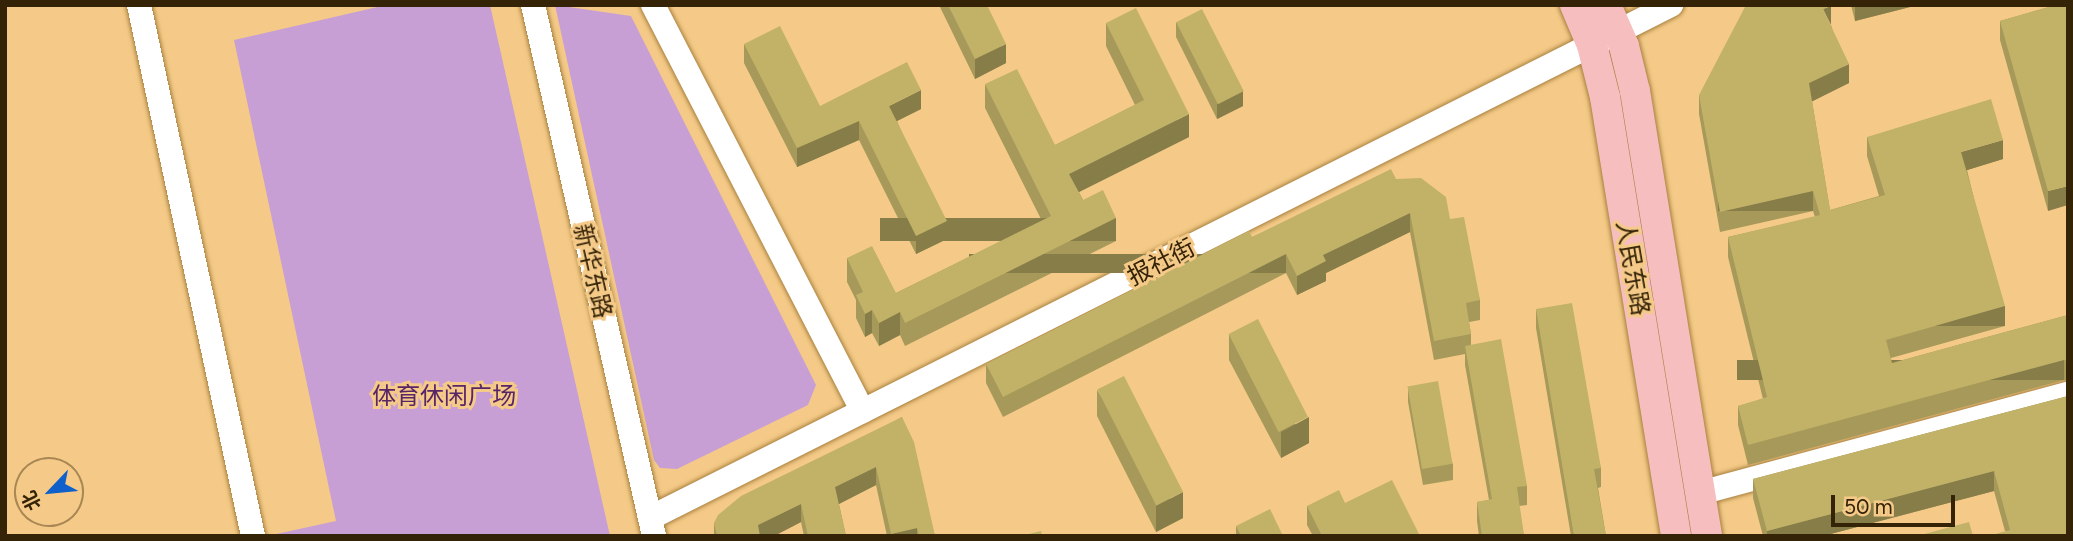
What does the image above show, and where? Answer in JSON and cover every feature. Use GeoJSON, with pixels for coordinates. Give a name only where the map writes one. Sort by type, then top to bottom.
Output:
{"type":"FeatureCollection","features":[{"type":"Feature","properties":{"kind":"main road","name":"人民东路"},"geometry":{"type":"LineString","coordinates":[[1575,5],[1605,27],[1634,91],[1707,536]]}},
{"type":"Feature","properties":{"kind":"main road","name":"人民东路"},"geometry":{"type":"LineString","coordinates":[[1605,27],[1605,97],[1676,536]]}},
{"type":"Feature","properties":{"kind":"street"},"geometry":{"type":"LineString","coordinates":[[139,5],[253,536]]}},
{"type":"Feature","properties":{"kind":"street","name":"新华东路"},"geometry":{"type":"LineString","coordinates":[[533,5],[652,527]]}},
{"type":"Feature","properties":{"kind":"street"},"geometry":{"type":"LineString","coordinates":[[653,5],[863,411]]}},
{"type":"Feature","properties":{"kind":"street","name":"报社街"},"geometry":{"type":"LineString","coordinates":[[652,527],[863,411],[1605,27],[1671,5]]}},
{"type":"Feature","properties":{"kind":"street"},"geometry":{"type":"LineString","coordinates":[[1700,492],[2068,394]]}},
{"type":"Feature","properties":{"kind":"green space","name":"体育休闲广场"},"geometry":{"type":"Polygon","coordinates":[[[386,5],[490,5],[610,536],[267,536],[336,521],[234,40],[386,5]]]}},
{"type":"Feature","properties":{"kind":"green space"},"geometry":{"type":"Polygon","coordinates":[[[555,5],[631,16],[816,385],[808,405],[677,469],[660,468],[654,460],[555,5]]]}},
{"type":"Feature","properties":{"kind":"building"},"geometry":{"type":"Polygon","coordinates":[[[948,5],[987,5],[1006,44],[975,59],[948,5]]]}},
{"type":"Feature","properties":{"kind":"building"},"geometry":{"type":"Polygon","coordinates":[[[1746,5],[1831,6],[1823,9],[1849,64],[1809,83],[1830,210],[1885,195],[1867,137],[1991,99],[2003,140],[1961,152],[2005,306],[1886,340],[1892,363],[2068,315],[2068,361],[1748,445],[1738,406],[1767,397],[1728,237],[1820,215],[1813,191],[1720,212],[1699,95],[1746,5]]]}},
{"type":"Feature","properties":{"kind":"building"},"geometry":{"type":"Polygon","coordinates":[[[2056,5],[2068,5],[2068,186],[2048,191],[2000,21],[2056,5]]]}},
{"type":"Feature","properties":{"kind":"building"},"geometry":{"type":"Polygon","coordinates":[[[1136,8],[1189,114],[1069,174],[1083,200],[1103,190],[1116,218],[905,323],[900,312],[879,323],[872,310],[865,314],[856,295],[863,292],[847,258],[872,246],[896,293],[1051,216],[985,84],[1017,69],[1055,145],[1144,100],[1106,23],[1136,8]]]}},
{"type":"Feature","properties":{"kind":"building"},"geometry":{"type":"Polygon","coordinates":[[[1202,9],[1244,91],[1218,104],[1176,22],[1202,9]]]}},
{"type":"Feature","properties":{"kind":"building"},"geometry":{"type":"Polygon","coordinates":[[[780,26],[820,106],[907,62],[921,90],[889,106],[947,221],[916,236],[859,121],[797,148],[744,44],[780,26]]]}},
{"type":"Feature","properties":{"kind":"building"},"geometry":{"type":"Polygon","coordinates":[[[1391,169],[1396,179],[1421,178],[1446,197],[1450,219],[1464,217],[1480,300],[1466,303],[1471,334],[1434,341],[1410,213],[1323,255],[1326,261],[1297,276],[1286,254],[1003,397],[986,364],[1249,231],[1252,237],[1391,169]]]}},
{"type":"Feature","properties":{"kind":"building"},"geometry":{"type":"Polygon","coordinates":[[[1572,303],[1601,468],[1594,469],[1606,536],[1574,536],[1536,309],[1572,303]]]}},
{"type":"Feature","properties":{"kind":"building"},"geometry":{"type":"Polygon","coordinates":[[[1258,319],[1308,417],[1279,432],[1229,334],[1258,319]]]}},
{"type":"Feature","properties":{"kind":"building"},"geometry":{"type":"Polygon","coordinates":[[[1501,339],[1527,486],[1517,487],[1524,536],[1482,536],[1477,502],[1492,499],[1465,346],[1501,339]]]}},
{"type":"Feature","properties":{"kind":"building"},"geometry":{"type":"Polygon","coordinates":[[[1124,376],[1183,492],[1156,505],[1097,390],[1124,376]]]}},
{"type":"Feature","properties":{"kind":"building"},"geometry":{"type":"Polygon","coordinates":[[[1438,381],[1453,464],[1422,469],[1407,386],[1438,381]]]}},
{"type":"Feature","properties":{"kind":"building"},"geometry":{"type":"Polygon","coordinates":[[[2068,396],[2068,536],[1988,536],[2010,530],[1994,471],[1767,531],[1753,479],[2068,396]]]}},
{"type":"Feature","properties":{"kind":"building"},"geometry":{"type":"Polygon","coordinates":[[[902,417],[914,442],[935,536],[919,536],[917,528],[891,534],[876,467],[835,487],[846,536],[808,536],[801,504],[758,525],[760,536],[717,536],[714,523],[718,515],[741,496],[902,417]]]}},
{"type":"Feature","properties":{"kind":"building"},"geometry":{"type":"Polygon","coordinates":[[[1392,480],[1420,536],[1322,536],[1307,506],[1339,490],[1345,503],[1392,480]]]}},
{"type":"Feature","properties":{"kind":"building"},"geometry":{"type":"Polygon","coordinates":[[[1270,509],[1283,536],[1241,536],[1236,526],[1270,509]]]}},
{"type":"Feature","properties":{"kind":"building"},"geometry":{"type":"Polygon","coordinates":[[[1969,522],[1973,536],[1917,536],[1969,522]]]}},
{"type":"Feature","properties":{"kind":"building"},"geometry":{"type":"Polygon","coordinates":[[[1041,531],[1042,536],[1021,536],[1041,531]]]}}]}
